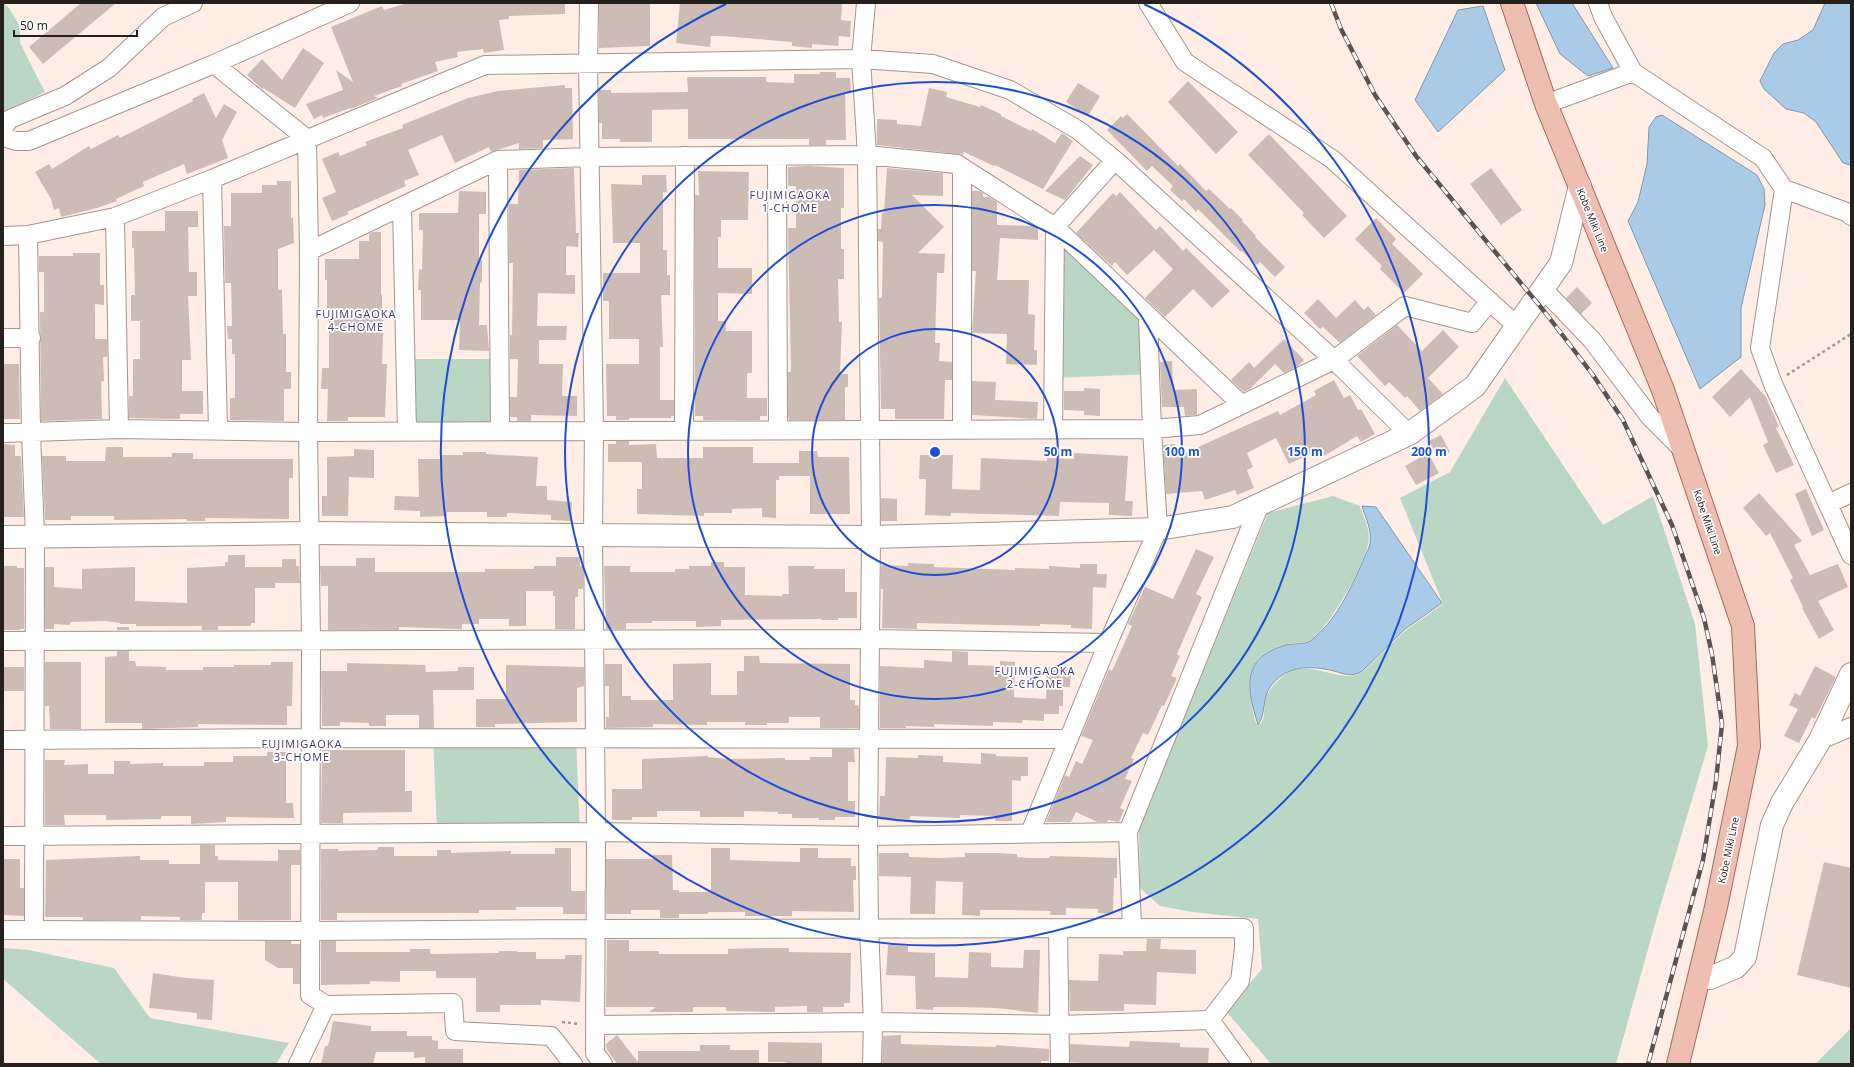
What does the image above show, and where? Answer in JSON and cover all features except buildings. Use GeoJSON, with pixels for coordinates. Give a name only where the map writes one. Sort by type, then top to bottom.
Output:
{"type":"FeatureCollection","features":[{"type":"Feature","properties":{"kind":"main road","name":"Kobe Miki Line"},"geometry":{"type":"LineString","coordinates":[[1512,3],[1546,104],[1664,390],[1743,626],[1749,746],[1716,907],[1704,979],[1678,1064]]}},
{"type":"Feature","properties":{"kind":"street"},"geometry":{"type":"LineString","coordinates":[[3,128],[10,120],[65,96],[109,68],[141,40],[163,17],[193,3]]}},
{"type":"Feature","properties":{"kind":"street"},"geometry":{"type":"LineString","coordinates":[[3,137],[16,141],[29,141],[214,64],[350,3]]}},
{"type":"Feature","properties":{"kind":"street"},"geometry":{"type":"LineString","coordinates":[[589,3],[588,64],[594,430],[592,534],[596,832],[595,1053],[603,1064]]}},
{"type":"Feature","properties":{"kind":"street"},"geometry":{"type":"LineString","coordinates":[[866,3],[861,60],[866,155],[870,430],[871,537],[868,836],[869,928],[873,1022],[872,1064]]}},
{"type":"Feature","properties":{"kind":"street"},"geometry":{"type":"LineString","coordinates":[[1148,3],[1185,62],[1332,159],[1517,326]]}},
{"type":"Feature","properties":{"kind":"street"},"geometry":{"type":"LineString","coordinates":[[1598,3],[1603,17],[1633,72],[1763,158],[1784,189],[1849,213],[1851,216]]}},
{"type":"Feature","properties":{"kind":"street"},"geometry":{"type":"LineString","coordinates":[[3,236],[28,235],[115,217],[212,179],[485,65],[861,60],[933,64],[1010,90],[1078,130],[1115,160],[1334,360],[1409,434]]}},
{"type":"Feature","properties":{"kind":"street"},"geometry":{"type":"LineString","coordinates":[[214,64],[307,139],[310,251],[308,432],[311,640],[310,995],[326,1005],[453,1003],[455,1031],[551,1036],[572,1064]]}},
{"type":"Feature","properties":{"kind":"street"},"geometry":{"type":"LineString","coordinates":[[1546,104],[1633,72]]}},
{"type":"Feature","properties":{"kind":"street"},"geometry":{"type":"LineString","coordinates":[[310,251],[498,160],[590,157],[866,155],[957,164],[1056,227],[1148,317],[1241,404]]}},
{"type":"Feature","properties":{"kind":"street"},"geometry":{"type":"LineString","coordinates":[[684,430],[685,156]]}},
{"type":"Feature","properties":{"kind":"street"},"geometry":{"type":"LineString","coordinates":[[777,156],[778,430]]}},
{"type":"Feature","properties":{"kind":"street"},"geometry":{"type":"LineString","coordinates":[[498,160],[500,431]]}},
{"type":"Feature","properties":{"kind":"street"},"geometry":{"type":"LineString","coordinates":[[1053,429],[1056,227],[1115,160]]}},
{"type":"Feature","properties":{"kind":"street"},"geometry":{"type":"LineString","coordinates":[[962,167],[962,430]]}},
{"type":"Feature","properties":{"kind":"street"},"geometry":{"type":"LineString","coordinates":[[212,179],[218,430]]}},
{"type":"Feature","properties":{"kind":"street"},"geometry":{"type":"LineString","coordinates":[[3,537],[310,532],[871,537],[1158,530],[1233,517],[1409,434],[1476,386],[1561,263],[1580,186]]}},
{"type":"Feature","properties":{"kind":"street"},"geometry":{"type":"LineString","coordinates":[[1784,189],[1760,348],[1773,384],[1851,555]]}},
{"type":"Feature","properties":{"kind":"street"},"geometry":{"type":"LineString","coordinates":[[402,206],[407,431]]}},
{"type":"Feature","properties":{"kind":"street"},"geometry":{"type":"LineString","coordinates":[[115,217],[119,429]]}},
{"type":"Feature","properties":{"kind":"street"},"geometry":{"type":"LineString","coordinates":[[28,235],[31,338],[31,433],[35,536],[34,930]]}},
{"type":"Feature","properties":{"kind":"street"},"geometry":{"type":"LineString","coordinates":[[1543,289],[1592,340],[1650,417],[1684,452]]}},
{"type":"Feature","properties":{"kind":"street"},"geometry":{"type":"LineString","coordinates":[[3,434],[119,429],[308,432],[962,430],[1152,429],[1200,425],[1334,360],[1406,306],[1472,323],[1490,301]]}},
{"type":"Feature","properties":{"kind":"street"},"geometry":{"type":"LineString","coordinates":[[1030,833],[1108,643],[1158,530],[1152,429],[1148,317]]}},
{"type":"Feature","properties":{"kind":"street"},"geometry":{"type":"LineString","coordinates":[[3,338],[31,338]]}},
{"type":"Feature","properties":{"kind":"street"},"geometry":{"type":"LineString","coordinates":[[1828,504],[1851,493]]}},
{"type":"Feature","properties":{"kind":"street"},"geometry":{"type":"LineString","coordinates":[[1132,927],[1128,832],[1260,504]]}},
{"type":"Feature","properties":{"kind":"street"},"geometry":{"type":"LineString","coordinates":[[3,642],[311,640],[870,640],[1108,643]]}},
{"type":"Feature","properties":{"kind":"street"},"geometry":{"type":"LineString","coordinates":[[1704,979],[1736,967],[1745,957],[1772,825],[1782,803],[1820,740],[1851,674]]}},
{"type":"Feature","properties":{"kind":"street"},"geometry":{"type":"LineString","coordinates":[[1820,740],[1851,727]]}},
{"type":"Feature","properties":{"kind":"street"},"geometry":{"type":"LineString","coordinates":[[3,740],[311,738],[869,740],[1068,739]]}},
{"type":"Feature","properties":{"kind":"street"},"geometry":{"type":"LineString","coordinates":[[3,836],[34,837],[596,832],[868,836],[1128,832]]}},
{"type":"Feature","properties":{"kind":"street"},"geometry":{"type":"LineString","coordinates":[[3,930],[310,931],[1132,927],[1244,928],[1244,948],[1240,981],[1210,1020]]}},
{"type":"Feature","properties":{"kind":"street"},"geometry":{"type":"LineString","coordinates":[[1058,928],[1060,1064]]}},
{"type":"Feature","properties":{"kind":"street"},"geometry":{"type":"LineString","coordinates":[[298,1064],[326,1005]]}},
{"type":"Feature","properties":{"kind":"street"},"geometry":{"type":"LineString","coordinates":[[596,1025],[873,1022],[1060,1025],[1210,1020]]}},
{"type":"Feature","properties":{"kind":"street"},"geometry":{"type":"LineString","coordinates":[[1210,1020],[1242,1064]]}},
{"type":"Feature","properties":{"kind":"path"},"geometry":{"type":"LineString","coordinates":[[1773,384],[1851,334]]}},
{"type":"Feature","properties":{"kind":"path"},"geometry":{"type":"LineString","coordinates":[[551,1036],[553,1022],[596,1025]]}},
{"type":"Feature","properties":{"kind":"green space"},"geometry":{"type":"Polygon","coordinates":[[[3,3],[9,8],[20,26],[20,43],[45,92],[3,113],[3,3]]]}},
{"type":"Feature","properties":{"kind":"green space"},"geometry":{"type":"Polygon","coordinates":[[[1055,227],[1148,317],[1150,374],[1054,378],[1055,227]]]}},
{"type":"Feature","properties":{"kind":"green space"},"geometry":{"type":"Polygon","coordinates":[[[405,359],[499,359],[500,431],[407,431],[405,359]]]}},
{"type":"Feature","properties":{"kind":"green space"},"geometry":{"type":"Polygon","coordinates":[[[1505,378],[1603,525],[1653,496],[1695,624],[1708,746],[1657,917],[1616,1064],[1271,1064],[1226,1011],[1262,969],[1258,919],[1192,912],[1160,906],[1140,888],[1139,828],[1268,513],[1333,496],[1360,506],[1367,525],[1369,539],[1365,554],[1353,581],[1335,612],[1316,635],[1306,642],[1289,643],[1268,651],[1256,662],[1250,677],[1250,686],[1252,708],[1258,726],[1264,717],[1265,701],[1270,690],[1289,672],[1298,669],[1307,669],[1344,676],[1353,676],[1361,673],[1406,630],[1443,604],[1400,498],[1450,472],[1505,378]]]}},
{"type":"Feature","properties":{"kind":"green space"},"geometry":{"type":"Polygon","coordinates":[[[433,738],[576,738],[580,832],[437,833],[433,738]]]}},
{"type":"Feature","properties":{"kind":"green space"},"geometry":{"type":"Polygon","coordinates":[[[3,948],[29,950],[114,968],[150,1018],[289,1043],[276,1064],[101,1064],[3,979],[3,948]]]}},
{"type":"Feature","properties":{"kind":"green space"},"geometry":{"type":"Polygon","coordinates":[[[1851,1028],[1851,1064],[1815,1064],[1851,1028]]]}},
{"type":"Feature","properties":{"kind":"water"},"geometry":{"type":"Polygon","coordinates":[[[1536,3],[1572,3],[1613,68],[1588,76],[1560,54],[1536,3]]]}},
{"type":"Feature","properties":{"kind":"water"},"geometry":{"type":"Polygon","coordinates":[[[1825,3],[1851,3],[1851,165],[1843,163],[1816,122],[1804,113],[1786,109],[1764,89],[1760,81],[1774,53],[1783,44],[1798,40],[1813,30],[1825,3]]]}},
{"type":"Feature","properties":{"kind":"water"},"geometry":{"type":"Polygon","coordinates":[[[1483,6],[1505,70],[1438,132],[1415,100],[1458,10],[1483,6]]]}},
{"type":"Feature","properties":{"kind":"water"},"geometry":{"type":"Polygon","coordinates":[[[1662,115],[1757,175],[1764,189],[1765,205],[1741,308],[1741,357],[1700,389],[1628,221],[1638,202],[1647,164],[1649,127],[1656,117],[1662,115]]]}},
{"type":"Feature","properties":{"kind":"water"},"geometry":{"type":"Polygon","coordinates":[[[1362,506],[1376,507],[1442,603],[1405,629],[1361,672],[1348,674],[1325,669],[1299,668],[1283,674],[1270,687],[1258,725],[1251,699],[1250,687],[1254,666],[1261,658],[1271,651],[1286,645],[1310,641],[1319,634],[1335,615],[1353,582],[1370,544],[1369,529],[1362,506]]]}},
{"type":"Feature","properties":{"kind":"railway"},"geometry":{"type":"LineString","coordinates":[[1331,3],[1341,29],[1375,95],[1416,156],[1544,311],[1593,375],[1623,420],[1672,525],[1704,618],[1712,654],[1722,724],[1716,781],[1703,860],[1648,1064]]}},
{"type":"Feature","properties":{"kind":"district","name":"FUJIMIGAOKA 1-CHOME"},"geometry":{"type":"Point","coordinates":[790,200]}},
{"type":"Feature","properties":{"kind":"district","name":"FUJIMIGAOKA 4-CHOME"},"geometry":{"type":"Point","coordinates":[356,319]}},
{"type":"Feature","properties":{"kind":"district","name":"FUJIMIGAOKA 2-CHOME"},"geometry":{"type":"Point","coordinates":[1035,676]}},
{"type":"Feature","properties":{"kind":"district","name":"FUJIMIGAOKA 3-CHOME"},"geometry":{"type":"Point","coordinates":[302,749]}}]}
